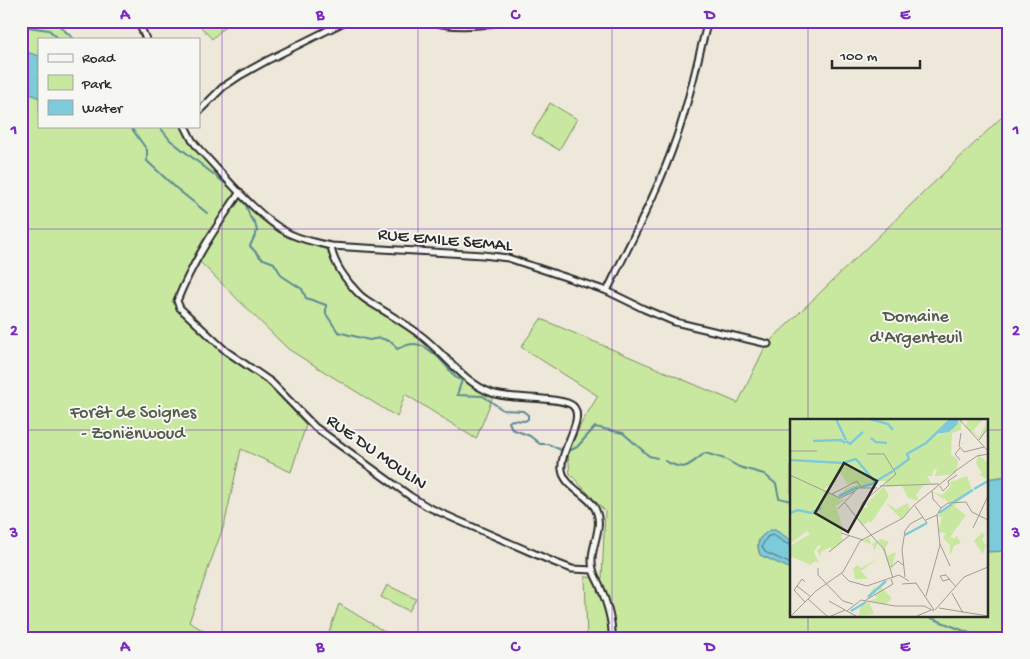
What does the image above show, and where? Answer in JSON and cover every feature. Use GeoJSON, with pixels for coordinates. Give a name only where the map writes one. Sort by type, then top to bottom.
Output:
{"type":"FeatureCollection","features":[{"type":"Feature","properties":{"kind":"street"},"geometry":{"type":"LineString","coordinates":[[138,21],[146,38]]}},
{"type":"Feature","properties":{"kind":"street"},"geometry":{"type":"LineString","coordinates":[[200,110],[224,87],[241,75],[337,23],[346,21]]}},
{"type":"Feature","properties":{"kind":"street"},"geometry":{"type":"LineString","coordinates":[[426,21],[464,26],[503,21]]}},
{"type":"Feature","properties":{"kind":"street"},"geometry":{"type":"LineString","coordinates":[[607,291],[662,177],[677,138],[708,21]]}},
{"type":"Feature","properties":{"kind":"street","name":"RUE EMILE SEMAL"},"geometry":{"type":"LineString","coordinates":[[186,128],[199,149],[240,192],[276,226],[290,234],[330,246],[508,258],[607,291],[675,322],[768,344]]}},
{"type":"Feature","properties":{"kind":"street","name":"RUE DU MOULIN"},"geometry":{"type":"LineString","coordinates":[[240,192],[208,238],[178,296],[177,304],[226,351],[271,382],[315,428],[410,496],[428,507],[556,563],[572,569],[593,570]]}},
{"type":"Feature","properties":{"kind":"street"},"geometry":{"type":"LineString","coordinates":[[330,246],[334,259],[351,285],[363,298],[419,334],[481,388],[493,394],[512,398],[567,402],[575,408],[577,415],[563,454],[562,469],[567,480],[592,504],[597,513],[597,530],[592,557],[593,570],[605,597],[612,638]]}},
{"type":"Feature","properties":{"kind":"green space"},"geometry":{"type":"Polygon","coordinates":[[[21,21],[54,21],[73,38],[38,38],[38,56],[27,53],[21,67],[21,21]]]}},
{"type":"Feature","properties":{"kind":"green space"},"geometry":{"type":"Polygon","coordinates":[[[207,21],[231,21],[212,39],[201,27],[207,21]]]}},
{"type":"Feature","properties":{"kind":"green space","name":"Forêt de Soignes - Zoniënwoud"},"geometry":{"type":"Polygon","coordinates":[[[21,79],[23,90],[38,98],[38,128],[183,128],[199,155],[220,176],[219,178],[236,193],[194,256],[174,301],[225,354],[269,385],[306,425],[291,472],[241,449],[225,522],[189,622],[216,638],[21,638],[21,79]]]}},
{"type":"Feature","properties":{"kind":"green space"},"geometry":{"type":"Polygon","coordinates":[[[550,103],[577,119],[559,150],[532,134],[550,103]]]}},
{"type":"Feature","properties":{"kind":"green space","name":"Domaine d'Argenteuil"},"geometry":{"type":"Polygon","coordinates":[[[1009,110],[1009,476],[988,479],[988,419],[790,419],[790,539],[775,530],[766,533],[760,538],[758,549],[760,555],[790,569],[790,616],[988,616],[988,552],[1007,550],[1009,551],[1009,638],[587,638],[585,577],[602,578],[605,511],[570,474],[568,453],[582,422],[598,396],[521,347],[541,319],[738,403],[766,345],[1009,110]]]}},
{"type":"Feature","properties":{"kind":"green space"},"geometry":{"type":"Polygon","coordinates":[[[241,199],[246,205],[248,204],[285,233],[305,242],[328,248],[332,260],[349,287],[361,300],[418,336],[464,378],[479,390],[493,397],[476,439],[405,394],[397,417],[288,349],[199,261],[211,240],[241,199]]]}},
{"type":"Feature","properties":{"kind":"green space"},"geometry":{"type":"Polygon","coordinates":[[[387,585],[416,599],[409,611],[381,597],[387,585]]]}},
{"type":"Feature","properties":{"kind":"green space"},"geometry":{"type":"Polygon","coordinates":[[[339,604],[395,638],[327,638],[339,604]]]}},
{"type":"Feature","properties":{"kind":"water"},"geometry":{"type":"Polygon","coordinates":[[[27,52],[38,56],[38,98],[23,90],[21,67],[27,52]]]}},
{"type":"Feature","properties":{"kind":"water"},"geometry":{"type":"Polygon","coordinates":[[[1009,476],[1009,551],[988,552],[988,479],[1009,476]]]}},
{"type":"Feature","properties":{"kind":"water"},"geometry":{"type":"Polygon","coordinates":[[[770,530],[775,530],[790,539],[790,569],[760,555],[758,547],[763,535],[770,530]]]}},
{"type":"Feature","properties":{"kind":"waterway"},"geometry":{"type":"LineString","coordinates":[[54,21],[73,38]]}},
{"type":"Feature","properties":{"kind":"waterway"},"geometry":{"type":"LineString","coordinates":[[21,26],[49,30],[58,38]]}},
{"type":"Feature","properties":{"kind":"waterway"},"geometry":{"type":"LineString","coordinates":[[131,128],[147,150],[147,161],[207,213]]}},
{"type":"Feature","properties":{"kind":"waterway"},"geometry":{"type":"LineString","coordinates":[[161,128],[170,140],[231,188]]}},
{"type":"Feature","properties":{"kind":"waterway"},"geometry":{"type":"LineString","coordinates":[[241,199],[246,205],[257,231],[250,246],[261,258],[274,263],[282,276],[302,289],[306,298],[326,305],[326,314],[338,332],[369,340],[380,338],[392,342],[397,349],[413,344],[425,347],[437,356],[456,378],[462,380],[457,395],[483,396],[503,410],[523,411],[528,415],[528,419],[525,421],[512,420],[509,422],[512,429],[530,436],[540,444],[548,444],[561,450]]}},
{"type":"Feature","properties":{"kind":"waterway"},"geometry":{"type":"LineString","coordinates":[[567,452],[577,447],[595,427],[623,433],[649,456],[657,458]]}},
{"type":"Feature","properties":{"kind":"waterway"},"geometry":{"type":"LineString","coordinates":[[665,461],[683,467],[705,453],[725,459],[739,467],[764,474],[776,484],[779,498],[790,501]]}},
{"type":"Feature","properties":{"kind":"waterway"},"geometry":{"type":"LineString","coordinates":[[927,616],[982,638]]}}]}
